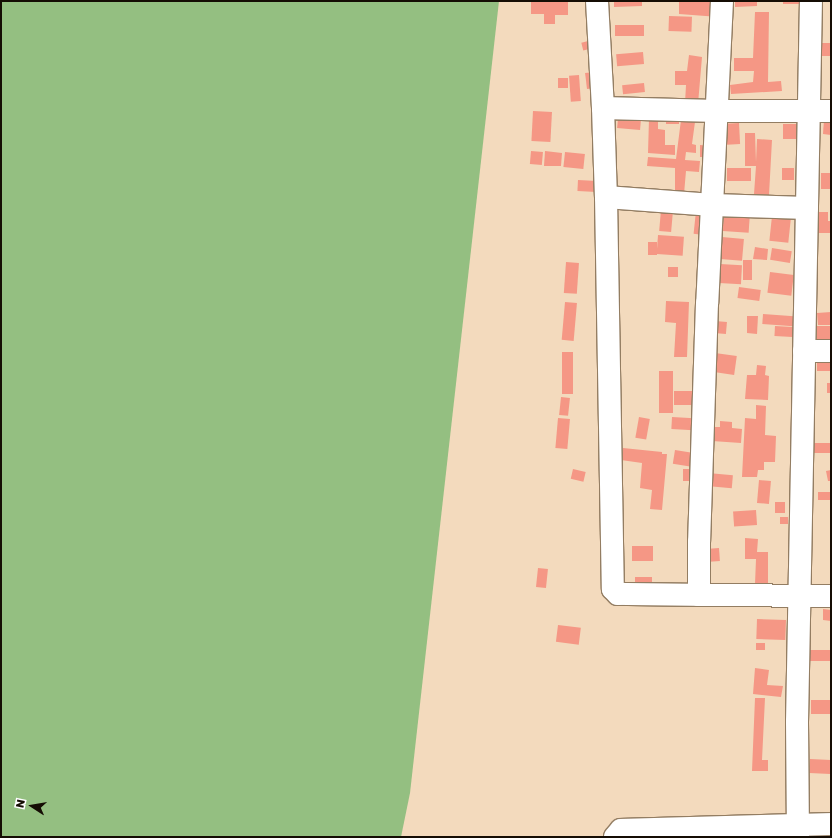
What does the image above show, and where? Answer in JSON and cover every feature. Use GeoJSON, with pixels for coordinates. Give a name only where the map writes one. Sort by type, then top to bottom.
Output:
{"type":"FeatureCollection","features":[{"type":"Feature","properties":{"kind":"street"},"geometry":{"type":"LineString","coordinates":[[597,1],[604,108],[613,589],[618,594],[831,596]]}},
{"type":"Feature","properties":{"kind":"street"},"geometry":{"type":"LineString","coordinates":[[699,595],[702,433],[707,303],[722,1]]}},
{"type":"Feature","properties":{"kind":"street"},"geometry":{"type":"LineString","coordinates":[[798,831],[797,722],[811,1]]}},
{"type":"Feature","properties":{"kind":"street"},"geometry":{"type":"LineString","coordinates":[[604,108],[717,111],[831,111]]}},
{"type":"Feature","properties":{"kind":"street"},"geometry":{"type":"LineString","coordinates":[[606,197],[713,205],[807,208]]}},
{"type":"Feature","properties":{"kind":"street"},"geometry":{"type":"LineString","coordinates":[[804,351],[831,351]]}},
{"type":"Feature","properties":{"kind":"street"},"geometry":{"type":"LineString","coordinates":[[615,837],[621,830],[681,832],[798,831],[831,824]]}},
{"type":"Feature","properties":{"kind":"green space"},"geometry":{"type":"Polygon","coordinates":[[[1,1],[499,1],[410,793],[401,837],[1,837],[1,1]]]}},
{"type":"Feature","properties":{"kind":"building"},"geometry":{"type":"Polygon","coordinates":[[[531,1],[568,1],[568,15],[555,15],[555,24],[544,24],[544,14],[531,14],[531,1]]]}},
{"type":"Feature","properties":{"kind":"building"},"geometry":{"type":"Polygon","coordinates":[[[614,1],[642,1],[642,6],[614,7],[614,1]]]}},
{"type":"Feature","properties":{"kind":"building"},"geometry":{"type":"Polygon","coordinates":[[[679,1],[720,1],[719,17],[679,14],[679,1]]]}},
{"type":"Feature","properties":{"kind":"building"},"geometry":{"type":"Polygon","coordinates":[[[735,1],[757,1],[757,6],[735,7],[735,1]]]}},
{"type":"Feature","properties":{"kind":"building"},"geometry":{"type":"Polygon","coordinates":[[[783,1],[805,1],[805,4],[783,4],[783,1]]]}},
{"type":"Feature","properties":{"kind":"building"},"geometry":{"type":"Polygon","coordinates":[[[755,12],[769,12],[768,82],[781,81],[782,91],[731,94],[730,85],[753,82],[754,71],[734,71],[734,58],[753,58],[755,12]]]}},
{"type":"Feature","properties":{"kind":"building"},"geometry":{"type":"Polygon","coordinates":[[[669,16],[692,17],[691,32],[668,31],[669,16]]]}},
{"type":"Feature","properties":{"kind":"building"},"geometry":{"type":"Polygon","coordinates":[[[615,25],[644,25],[644,36],[615,36],[615,25]]]}},
{"type":"Feature","properties":{"kind":"building"},"geometry":{"type":"Polygon","coordinates":[[[592,40],[594,48],[583,50],[581,43],[592,40]]]}},
{"type":"Feature","properties":{"kind":"building"},"geometry":{"type":"Polygon","coordinates":[[[822,43],[831,43],[831,56],[822,56],[822,43]]]}},
{"type":"Feature","properties":{"kind":"building"},"geometry":{"type":"Polygon","coordinates":[[[643,52],[644,64],[617,66],[616,54],[643,52]]]}},
{"type":"Feature","properties":{"kind":"building"},"geometry":{"type":"Polygon","coordinates":[[[689,55],[702,57],[698,104],[685,103],[686,85],[675,85],[675,71],[687,71],[689,55]]]}},
{"type":"Feature","properties":{"kind":"building"},"geometry":{"type":"Polygon","coordinates":[[[594,72],[596,88],[587,89],[585,73],[594,72]]]}},
{"type":"Feature","properties":{"kind":"building"},"geometry":{"type":"Polygon","coordinates":[[[579,75],[581,101],[571,102],[569,76],[579,75]]]}},
{"type":"Feature","properties":{"kind":"building"},"geometry":{"type":"Polygon","coordinates":[[[558,78],[568,78],[568,88],[558,88],[558,78]]]}},
{"type":"Feature","properties":{"kind":"building"},"geometry":{"type":"Polygon","coordinates":[[[644,83],[645,92],[623,94],[622,85],[644,83]]]}},
{"type":"Feature","properties":{"kind":"building"},"geometry":{"type":"Polygon","coordinates":[[[533,111],[552,112],[550,142],[531,141],[533,111]]]}},
{"type":"Feature","properties":{"kind":"building"},"geometry":{"type":"Polygon","coordinates":[[[618,118],[641,120],[640,130],[617,128],[618,118]]]}},
{"type":"Feature","properties":{"kind":"building"},"geometry":{"type":"Polygon","coordinates":[[[666,118],[679,118],[679,124],[666,124],[666,118]]]}},
{"type":"Feature","properties":{"kind":"building"},"geometry":{"type":"Polygon","coordinates":[[[649,119],[658,119],[658,129],[665,130],[665,145],[675,145],[675,155],[648,153],[649,119]]]}},
{"type":"Feature","properties":{"kind":"building"},"geometry":{"type":"Polygon","coordinates":[[[824,119],[831,119],[831,135],[823,134],[824,119]]]}},
{"type":"Feature","properties":{"kind":"building"},"geometry":{"type":"Polygon","coordinates":[[[681,120],[695,122],[692,144],[696,145],[696,153],[686,152],[685,160],[700,161],[699,172],[686,171],[684,194],[675,193],[675,168],[647,166],[648,157],[676,159],[681,120]]]}},
{"type":"Feature","properties":{"kind":"building"},"geometry":{"type":"Polygon","coordinates":[[[739,123],[740,144],[727,145],[726,124],[739,123]]]}},
{"type":"Feature","properties":{"kind":"building"},"geometry":{"type":"Polygon","coordinates":[[[783,124],[803,124],[803,139],[783,139],[783,124]]]}},
{"type":"Feature","properties":{"kind":"building"},"geometry":{"type":"Polygon","coordinates":[[[745,133],[755,133],[756,162],[757,139],[772,140],[769,195],[754,194],[756,166],[745,166],[745,133]]]}},
{"type":"Feature","properties":{"kind":"building"},"geometry":{"type":"Polygon","coordinates":[[[700,145],[711,146],[702,173],[703,157],[700,157],[700,145]]]}},
{"type":"Feature","properties":{"kind":"building"},"geometry":{"type":"Polygon","coordinates":[[[531,151],[543,152],[542,165],[530,164],[531,151]]]}},
{"type":"Feature","properties":{"kind":"building"},"geometry":{"type":"Polygon","coordinates":[[[545,151],[562,153],[561,166],[544,166],[545,151]]]}},
{"type":"Feature","properties":{"kind":"building"},"geometry":{"type":"Polygon","coordinates":[[[565,152],[585,154],[583,169],[563,167],[565,152]]]}},
{"type":"Feature","properties":{"kind":"building"},"geometry":{"type":"Polygon","coordinates":[[[727,168],[751,168],[751,181],[727,181],[727,168]]]}},
{"type":"Feature","properties":{"kind":"building"},"geometry":{"type":"Polygon","coordinates":[[[782,168],[794,168],[794,180],[782,180],[782,168]]]}},
{"type":"Feature","properties":{"kind":"building"},"geometry":{"type":"Polygon","coordinates":[[[821,173],[831,173],[831,189],[821,189],[821,173]]]}},
{"type":"Feature","properties":{"kind":"building"},"geometry":{"type":"Polygon","coordinates":[[[578,180],[597,181],[596,192],[577,191],[578,180]]]}},
{"type":"Feature","properties":{"kind":"building"},"geometry":{"type":"Polygon","coordinates":[[[661,210],[673,211],[671,232],[659,231],[661,210]]]}},
{"type":"Feature","properties":{"kind":"building"},"geometry":{"type":"Polygon","coordinates":[[[696,211],[706,212],[704,235],[694,234],[696,211]]]}},
{"type":"Feature","properties":{"kind":"building"},"geometry":{"type":"Polygon","coordinates":[[[724,212],[750,214],[749,233],[723,231],[724,212]]]}},
{"type":"Feature","properties":{"kind":"building"},"geometry":{"type":"Polygon","coordinates":[[[816,212],[828,212],[828,221],[831,221],[831,233],[816,233],[816,212]]]}},
{"type":"Feature","properties":{"kind":"building"},"geometry":{"type":"Polygon","coordinates":[[[772,216],[791,218],[788,243],[769,241],[772,216]]]}},
{"type":"Feature","properties":{"kind":"building"},"geometry":{"type":"Polygon","coordinates":[[[658,235],[684,237],[683,256],[657,254],[658,235]]]}},
{"type":"Feature","properties":{"kind":"building"},"geometry":{"type":"Polygon","coordinates":[[[722,237],[744,239],[742,261],[720,259],[722,237]]]}},
{"type":"Feature","properties":{"kind":"building"},"geometry":{"type":"Polygon","coordinates":[[[648,242],[657,242],[657,255],[648,255],[648,242]]]}},
{"type":"Feature","properties":{"kind":"building"},"geometry":{"type":"Polygon","coordinates":[[[755,247],[768,249],[767,260],[753,259],[755,247]]]}},
{"type":"Feature","properties":{"kind":"building"},"geometry":{"type":"Polygon","coordinates":[[[772,248],[792,251],[790,263],[770,260],[772,248]]]}},
{"type":"Feature","properties":{"kind":"building"},"geometry":{"type":"Polygon","coordinates":[[[743,260],[752,260],[752,280],[743,280],[743,260]]]}},
{"type":"Feature","properties":{"kind":"building"},"geometry":{"type":"Polygon","coordinates":[[[566,262],[579,263],[577,294],[564,293],[566,262]]]}},
{"type":"Feature","properties":{"kind":"building"},"geometry":{"type":"Polygon","coordinates":[[[720,264],[742,265],[741,284],[719,283],[720,264]]]}},
{"type":"Feature","properties":{"kind":"building"},"geometry":{"type":"Polygon","coordinates":[[[668,267],[678,267],[678,277],[668,277],[668,267]]]}},
{"type":"Feature","properties":{"kind":"building"},"geometry":{"type":"Polygon","coordinates":[[[770,272],[794,275],[791,296],[767,293],[770,272]]]}},
{"type":"Feature","properties":{"kind":"building"},"geometry":{"type":"Polygon","coordinates":[[[739,287],[761,290],[759,301],[737,298],[739,287]]]}},
{"type":"Feature","properties":{"kind":"building"},"geometry":{"type":"Polygon","coordinates":[[[666,301],[689,302],[687,357],[674,357],[676,323],[665,322],[666,301]]]}},
{"type":"Feature","properties":{"kind":"building"},"geometry":{"type":"Polygon","coordinates":[[[565,302],[577,303],[574,341],[562,340],[565,302]]]}},
{"type":"Feature","properties":{"kind":"building"},"geometry":{"type":"Polygon","coordinates":[[[831,312],[831,325],[818,325],[817,313],[831,312]]]}},
{"type":"Feature","properties":{"kind":"building"},"geometry":{"type":"Polygon","coordinates":[[[763,314],[794,316],[793,326],[762,324],[763,314]]]}},
{"type":"Feature","properties":{"kind":"building"},"geometry":{"type":"Polygon","coordinates":[[[747,316],[758,316],[757,334],[747,333],[747,316]]]}},
{"type":"Feature","properties":{"kind":"building"},"geometry":{"type":"Polygon","coordinates":[[[715,321],[727,322],[726,334],[714,333],[715,321]]]}},
{"type":"Feature","properties":{"kind":"building"},"geometry":{"type":"Polygon","coordinates":[[[775,326],[793,327],[792,337],[774,336],[775,326]]]}},
{"type":"Feature","properties":{"kind":"building"},"geometry":{"type":"Polygon","coordinates":[[[817,326],[831,326],[831,342],[817,342],[817,326]]]}},
{"type":"Feature","properties":{"kind":"building"},"geometry":{"type":"Polygon","coordinates":[[[562,352],[573,352],[573,394],[562,394],[562,352]]]}},
{"type":"Feature","properties":{"kind":"building"},"geometry":{"type":"Polygon","coordinates":[[[715,353],[737,356],[734,375],[712,372],[715,353]]]}},
{"type":"Feature","properties":{"kind":"building"},"geometry":{"type":"Polygon","coordinates":[[[817,361],[831,361],[831,371],[817,371],[817,361]]]}},
{"type":"Feature","properties":{"kind":"building"},"geometry":{"type":"Polygon","coordinates":[[[757,365],[766,366],[765,375],[769,376],[768,400],[745,399],[747,375],[756,375],[757,365]]]}},
{"type":"Feature","properties":{"kind":"building"},"geometry":{"type":"Polygon","coordinates":[[[659,371],[673,371],[673,413],[659,413],[659,371]]]}},
{"type":"Feature","properties":{"kind":"building"},"geometry":{"type":"Polygon","coordinates":[[[827,383],[831,383],[831,393],[827,393],[827,383]]]}},
{"type":"Feature","properties":{"kind":"building"},"geometry":{"type":"Polygon","coordinates":[[[674,391],[695,391],[695,405],[674,405],[674,391]]]}},
{"type":"Feature","properties":{"kind":"building"},"geometry":{"type":"Polygon","coordinates":[[[561,397],[570,398],[568,416],[559,415],[561,397]]]}},
{"type":"Feature","properties":{"kind":"building"},"geometry":{"type":"Polygon","coordinates":[[[756,405],[766,406],[765,435],[776,436],[775,462],[764,462],[764,470],[758,470],[757,477],[742,477],[745,418],[756,419],[756,405]]]}},
{"type":"Feature","properties":{"kind":"building"},"geometry":{"type":"Polygon","coordinates":[[[639,417],[650,419],[646,440],[635,438],[639,417]]]}},
{"type":"Feature","properties":{"kind":"building"},"geometry":{"type":"Polygon","coordinates":[[[672,417],[694,418],[693,430],[671,429],[672,417]]]}},
{"type":"Feature","properties":{"kind":"building"},"geometry":{"type":"Polygon","coordinates":[[[558,418],[570,419],[567,449],[555,448],[558,418]]]}},
{"type":"Feature","properties":{"kind":"building"},"geometry":{"type":"Polygon","coordinates":[[[720,421],[732,422],[732,428],[742,429],[741,443],[712,441],[714,427],[720,427],[720,421]]]}},
{"type":"Feature","properties":{"kind":"building"},"geometry":{"type":"Polygon","coordinates":[[[814,443],[831,443],[831,453],[814,453],[814,443]]]}},
{"type":"Feature","properties":{"kind":"building"},"geometry":{"type":"Polygon","coordinates":[[[623,448],[662,452],[662,454],[667,454],[662,510],[650,509],[652,490],[640,488],[642,463],[621,460],[623,448]]]}},
{"type":"Feature","properties":{"kind":"building"},"geometry":{"type":"Polygon","coordinates":[[[675,450],[694,453],[692,467],[673,464],[675,450]]]}},
{"type":"Feature","properties":{"kind":"building"},"geometry":{"type":"Polygon","coordinates":[[[573,469],[586,472],[583,482],[571,479],[573,469]]]}},
{"type":"Feature","properties":{"kind":"building"},"geometry":{"type":"Polygon","coordinates":[[[683,469],[695,469],[695,481],[683,481],[683,469]]]}},
{"type":"Feature","properties":{"kind":"building"},"geometry":{"type":"Polygon","coordinates":[[[831,470],[831,481],[828,481],[826,471],[831,470]]]}},
{"type":"Feature","properties":{"kind":"building"},"geometry":{"type":"Polygon","coordinates":[[[708,473],[733,475],[732,488],[707,486],[708,473]]]}},
{"type":"Feature","properties":{"kind":"building"},"geometry":{"type":"Polygon","coordinates":[[[759,480],[771,481],[769,504],[757,503],[759,480]]]}},
{"type":"Feature","properties":{"kind":"building"},"geometry":{"type":"Polygon","coordinates":[[[818,492],[831,492],[831,500],[818,500],[818,492]]]}},
{"type":"Feature","properties":{"kind":"building"},"geometry":{"type":"Polygon","coordinates":[[[775,502],[785,502],[785,513],[775,513],[775,502]]]}},
{"type":"Feature","properties":{"kind":"building"},"geometry":{"type":"Polygon","coordinates":[[[756,510],[757,525],[734,527],[733,512],[756,510]]]}},
{"type":"Feature","properties":{"kind":"building"},"geometry":{"type":"Polygon","coordinates":[[[780,517],[788,517],[788,524],[780,524],[780,517]]]}},
{"type":"Feature","properties":{"kind":"building"},"geometry":{"type":"Polygon","coordinates":[[[745,538],[758,539],[757,552],[768,552],[768,585],[755,584],[756,559],[745,559],[745,538]]]}},
{"type":"Feature","properties":{"kind":"building"},"geometry":{"type":"Polygon","coordinates":[[[632,546],[653,546],[653,561],[632,561],[632,546]]]}},
{"type":"Feature","properties":{"kind":"building"},"geometry":{"type":"Polygon","coordinates":[[[719,548],[720,561],[710,562],[709,549],[719,548]]]}},
{"type":"Feature","properties":{"kind":"building"},"geometry":{"type":"Polygon","coordinates":[[[538,568],[548,569],[546,588],[536,587],[538,568]]]}},
{"type":"Feature","properties":{"kind":"building"},"geometry":{"type":"Polygon","coordinates":[[[635,577],[652,577],[652,588],[635,588],[635,577]]]}},
{"type":"Feature","properties":{"kind":"building"},"geometry":{"type":"Polygon","coordinates":[[[823,609],[831,610],[831,621],[823,620],[823,609]]]}},
{"type":"Feature","properties":{"kind":"building"},"geometry":{"type":"Polygon","coordinates":[[[757,619],[786,620],[785,640],[756,639],[757,619]]]}},
{"type":"Feature","properties":{"kind":"building"},"geometry":{"type":"Polygon","coordinates":[[[558,625],[581,628],[579,645],[556,642],[558,625]]]}},
{"type":"Feature","properties":{"kind":"building"},"geometry":{"type":"Polygon","coordinates":[[[756,643],[765,643],[765,650],[756,650],[756,643]]]}},
{"type":"Feature","properties":{"kind":"building"},"geometry":{"type":"Polygon","coordinates":[[[810,650],[831,650],[831,661],[810,661],[810,650]]]}},
{"type":"Feature","properties":{"kind":"building"},"geometry":{"type":"Polygon","coordinates":[[[755,668],[769,670],[767,685],[783,686],[781,697],[753,694],[755,668]]]}},
{"type":"Feature","properties":{"kind":"building"},"geometry":{"type":"Polygon","coordinates":[[[755,698],[765,698],[762,760],[768,760],[768,771],[752,771],[755,698]]]}},
{"type":"Feature","properties":{"kind":"building"},"geometry":{"type":"Polygon","coordinates":[[[811,700],[831,700],[831,714],[811,714],[811,700]]]}},
{"type":"Feature","properties":{"kind":"building"},"geometry":{"type":"Polygon","coordinates":[[[810,759],[831,760],[830,774],[809,773],[810,759]]]}}]}
